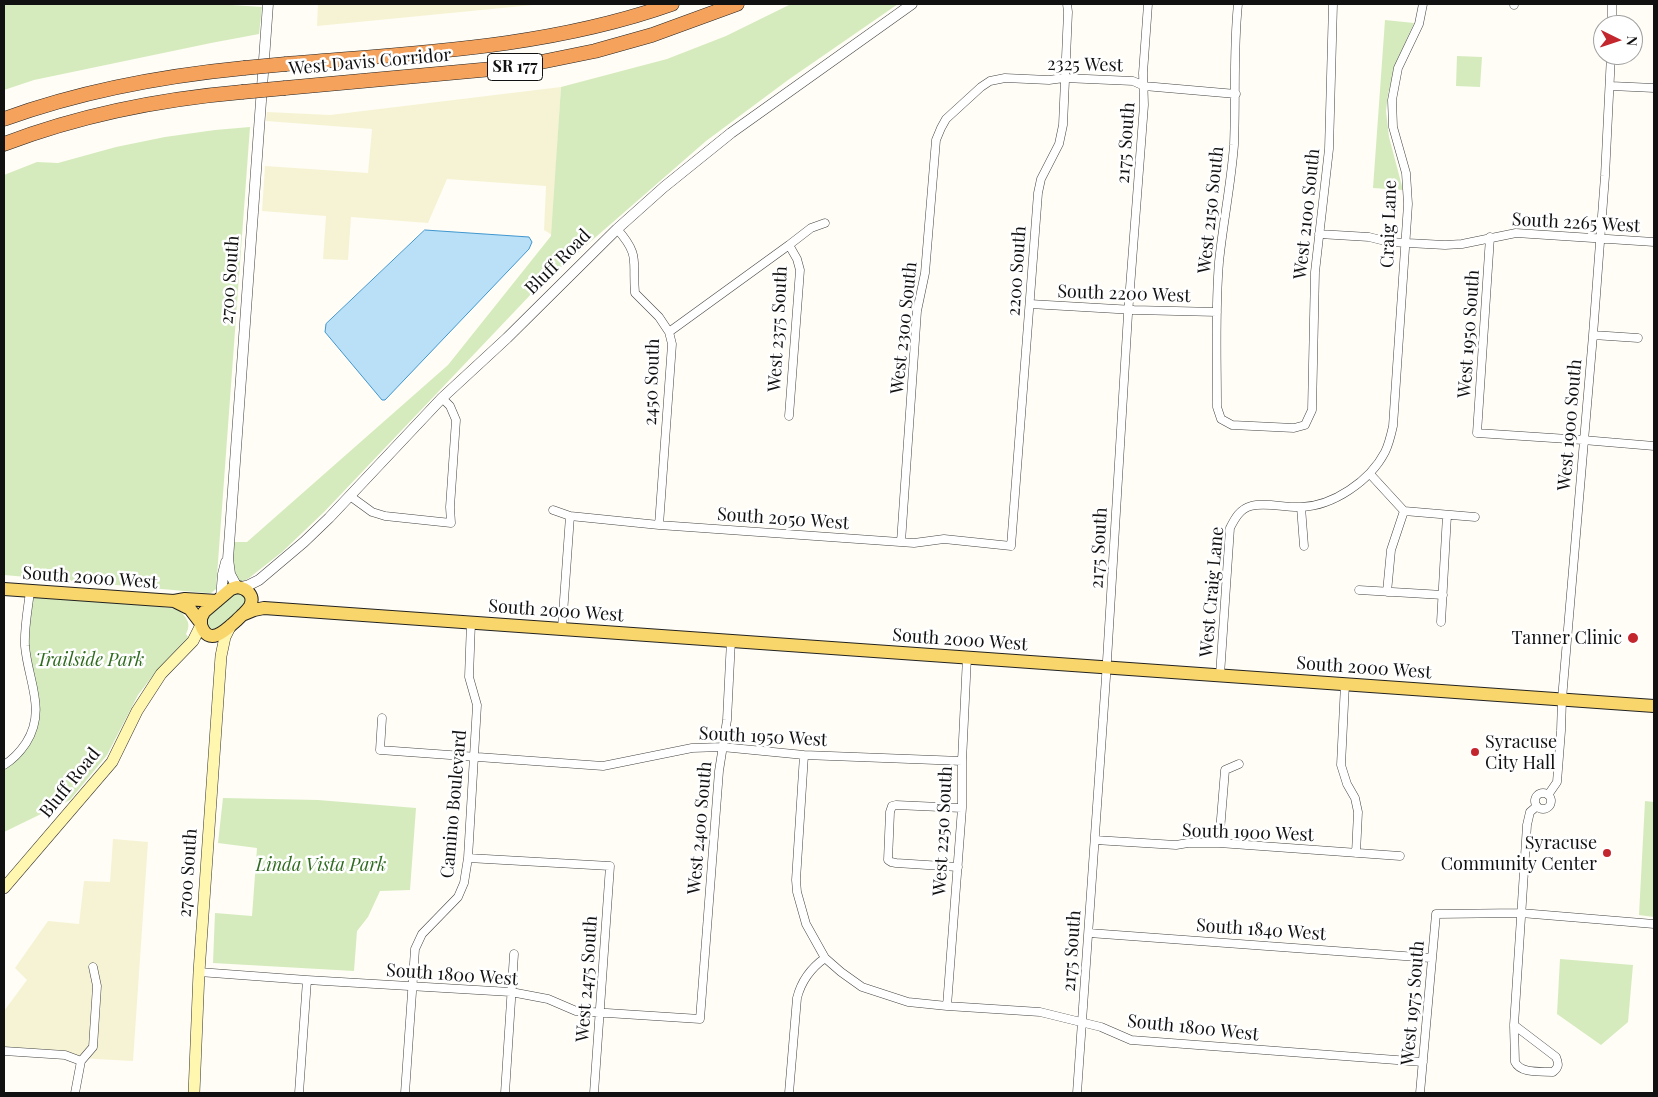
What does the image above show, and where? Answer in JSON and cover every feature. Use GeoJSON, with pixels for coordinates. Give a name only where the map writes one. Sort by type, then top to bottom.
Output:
{"type":"FeatureCollection","features":[{"type":"Feature","properties":{"kind":"highway","name":"West Davis Corridor"},"geometry":{"type":"LineString","coordinates":[[4,119],[66,99],[168,77],[244,68],[514,43],[590,28],[672,4]]}},
{"type":"Feature","properties":{"kind":"highway","name":"West Davis Corridor"},"geometry":{"type":"LineString","coordinates":[[4,144],[69,123],[174,100],[484,70],[541,62],[595,51],[652,35],[737,4]]}},
{"type":"Feature","properties":{"kind":"main road","name":"South 2000 West"},"geometry":{"type":"LineString","coordinates":[[4,589],[174,601],[185,599],[219,599]]}},
{"type":"Feature","properties":{"kind":"main road"},"geometry":{"type":"LineString","coordinates":[[200,623],[204,612],[231,589],[245,592],[264,608]]}},
{"type":"Feature","properties":{"kind":"main road"},"geometry":{"type":"LineString","coordinates":[[211,636],[221,634],[249,608],[245,592]]}},
{"type":"Feature","properties":{"kind":"main road","name":"South 2000 West"},"geometry":{"type":"LineString","coordinates":[[174,601],[190,609],[204,631],[211,636]]}},
{"type":"Feature","properties":{"kind":"main road","name":"South 2000 West"},"geometry":{"type":"LineString","coordinates":[[242,614],[264,608],[1654,706]]}},
{"type":"Feature","properties":{"kind":"main road","name":"Bluff Road"},"geometry":{"type":"LineString","coordinates":[[4,888],[112,762],[138,711],[161,674],[189,646],[196,636],[200,623]]}},
{"type":"Feature","properties":{"kind":"main road","name":"2700 South"},"geometry":{"type":"LineString","coordinates":[[194,1093],[199,972],[221,656],[225,637],[232,624]]}},
{"type":"Feature","properties":{"kind":"main road","name":"Bluff Road"},"geometry":{"type":"LineString","coordinates":[[189,646],[198,640],[211,636]]}},
{"type":"Feature","properties":{"kind":"main road","name":"2700 South"},"geometry":{"type":"LineString","coordinates":[[211,636],[219,647],[221,656]]}},
{"type":"Feature","properties":{"kind":"street","name":"2700 South"},"geometry":{"type":"LineString","coordinates":[[228,559],[268,4]]}},
{"type":"Feature","properties":{"kind":"street","name":"Bluff Road"},"geometry":{"type":"LineString","coordinates":[[245,592],[317,530],[442,398],[508,338],[617,229],[664,187],[731,133],[912,4]]}},
{"type":"Feature","properties":{"kind":"street","name":"2200 South"},"geometry":{"type":"LineString","coordinates":[[1011,546],[1038,193],[1041,179],[1060,144],[1063,124],[1067,4]]}},
{"type":"Feature","properties":{"kind":"street","name":"2175 South"},"geometry":{"type":"LineString","coordinates":[[1077,1093],[1107,668],[1128,309],[1144,105],[1143,73],[1148,4]]}},
{"type":"Feature","properties":{"kind":"street","name":"West 2150 South"},"geometry":{"type":"LineString","coordinates":[[1221,419],[1217,407],[1219,263],[1234,147],[1238,4]]}},
{"type":"Feature","properties":{"kind":"street","name":"West 2100 South"},"geometry":{"type":"LineString","coordinates":[[1221,419],[1232,425],[1294,428],[1305,425],[1312,410],[1314,272],[1329,149],[1333,4]]}},
{"type":"Feature","properties":{"kind":"street","name":"Craig Lane"},"geometry":{"type":"LineString","coordinates":[[1370,474],[1386,452],[1393,426],[1408,204],[1406,174],[1392,127],[1392,100],[1398,68],[1419,24],[1424,4]]}},
{"type":"Feature","properties":{"kind":"street","name":"West 1900 South"},"geometry":{"type":"LineString","coordinates":[[1548,795],[1558,782],[1562,699],[1593,335],[1611,65]]}},
{"type":"Feature","properties":{"kind":"street","name":"2325 West"},"geometry":{"type":"LineString","coordinates":[[946,119],[981,87],[990,81],[1005,78],[1133,81],[1144,86],[1236,94]]}},
{"type":"Feature","properties":{"kind":"street"},"geometry":{"type":"LineString","coordinates":[[1611,86],[1654,88]]}},
{"type":"Feature","properties":{"kind":"street","name":"West 2300 South"},"geometry":{"type":"LineString","coordinates":[[901,542],[918,311],[924,273],[936,140],[946,119]]}},
{"type":"Feature","properties":{"kind":"street"},"geometry":{"type":"LineString","coordinates":[[670,332],[790,246],[811,228],[825,223]]}},
{"type":"Feature","properties":{"kind":"street","name":"2450 South"},"geometry":{"type":"LineString","coordinates":[[617,229],[633,250],[635,293],[659,317],[670,332],[672,344],[659,525]]}},
{"type":"Feature","properties":{"kind":"street","name":"South 2265 West"},"geometry":{"type":"LineString","coordinates":[[1319,234],[1369,236],[1389,242],[1445,246],[1516,233],[1654,242]]}},
{"type":"Feature","properties":{"kind":"street","name":"West 1950 South"},"geometry":{"type":"LineString","coordinates":[[1490,238],[1477,433],[1583,440]]}},
{"type":"Feature","properties":{"kind":"street","name":"West 2375 South"},"geometry":{"type":"LineString","coordinates":[[789,416],[800,270],[790,246]]}},
{"type":"Feature","properties":{"kind":"street","name":"South 2200 West"},"geometry":{"type":"LineString","coordinates":[[1030,304],[1217,312]]}},
{"type":"Feature","properties":{"kind":"street"},"geometry":{"type":"LineString","coordinates":[[1593,335],[1638,338]]}},
{"type":"Feature","properties":{"kind":"street"},"geometry":{"type":"LineString","coordinates":[[350,496],[372,512],[385,516],[451,523],[450,507],[456,420],[450,406],[442,398]]}},
{"type":"Feature","properties":{"kind":"street"},"geometry":{"type":"LineString","coordinates":[[1583,440],[1654,446]]}},
{"type":"Feature","properties":{"kind":"street"},"geometry":{"type":"LineString","coordinates":[[1304,546],[1301,507],[1315,506],[1340,496],[1370,474],[1404,511],[1476,517]]}},
{"type":"Feature","properties":{"kind":"street","name":"West Craig Lane"},"geometry":{"type":"LineString","coordinates":[[1220,675],[1230,528],[1239,513],[1251,506],[1301,507]]}},
{"type":"Feature","properties":{"kind":"street","name":"South 2050 West"},"geometry":{"type":"LineString","coordinates":[[553,510],[570,516],[659,525],[914,543],[944,539],[1011,546]]}},
{"type":"Feature","properties":{"kind":"street"},"geometry":{"type":"LineString","coordinates":[[1387,592],[1391,550],[1404,511]]}},
{"type":"Feature","properties":{"kind":"street"},"geometry":{"type":"LineString","coordinates":[[1441,622],[1447,514]]}},
{"type":"Feature","properties":{"kind":"street"},"geometry":{"type":"LineString","coordinates":[[562,628],[570,516]]}},
{"type":"Feature","properties":{"kind":"street"},"geometry":{"type":"LineString","coordinates":[[228,559],[230,572],[245,592]]}},
{"type":"Feature","properties":{"kind":"street"},"geometry":{"type":"LineString","coordinates":[[219,599],[223,574],[228,559]]}},
{"type":"Feature","properties":{"kind":"street"},"geometry":{"type":"LineString","coordinates":[[1359,590],[1443,595]]}},
{"type":"Feature","properties":{"kind":"street"},"geometry":{"type":"LineString","coordinates":[[4,765],[21,750],[30,737],[35,722],[35,691],[25,645],[30,592]]}},
{"type":"Feature","properties":{"kind":"street","name":"Camino Boulevard"},"geometry":{"type":"LineString","coordinates":[[405,1093],[415,949],[422,934],[458,897],[464,883],[468,858],[477,705],[469,678],[471,622]]}},
{"type":"Feature","properties":{"kind":"street","name":"West 2400 South"},"geometry":{"type":"LineString","coordinates":[[700,1018],[719,772],[728,720],[731,640]]}},
{"type":"Feature","properties":{"kind":"street","name":"West 2250 South"},"geometry":{"type":"LineString","coordinates":[[947,1006],[962,808],[962,761],[967,657]]}},
{"type":"Feature","properties":{"kind":"street"},"geometry":{"type":"LineString","coordinates":[[1345,684],[1340,765],[1355,798],[1358,812],[1356,853]]}},
{"type":"Feature","properties":{"kind":"street","name":"South 1950 West"},"geometry":{"type":"LineString","coordinates":[[382,718],[380,750],[603,766],[692,748],[722,747],[804,755],[962,761]]}},
{"type":"Feature","properties":{"kind":"street"},"geometry":{"type":"LineString","coordinates":[[789,1093],[798,992],[806,976],[825,958],[806,924],[797,892],[796,880],[804,755]]}},
{"type":"Feature","properties":{"kind":"street"},"geometry":{"type":"LineString","coordinates":[[1218,843],[1225,770],[1239,764]]}},
{"type":"Feature","properties":{"kind":"street"},"geometry":{"type":"LineString","coordinates":[[1543,793],[1548,795],[1551,801],[1549,806],[1544,809],[1537,806],[1535,800],[1538,795],[1543,793]]}},
{"type":"Feature","properties":{"kind":"street"},"geometry":{"type":"LineString","coordinates":[[958,867],[891,862],[888,860],[890,812],[892,806],[896,805],[962,808]]}},
{"type":"Feature","properties":{"kind":"street"},"geometry":{"type":"LineString","coordinates":[[1514,1026],[1556,1057],[1557,1069],[1553,1072],[1522,1070],[1517,1067],[1515,1062],[1514,1026],[1527,825],[1530,812],[1537,806]]}},
{"type":"Feature","properties":{"kind":"street","name":"South 1900 West"},"geometry":{"type":"LineString","coordinates":[[1095,840],[1176,845],[1218,843],[1400,856]]}},
{"type":"Feature","properties":{"kind":"street","name":"West 2475 South"},"geometry":{"type":"LineString","coordinates":[[468,858],[610,866],[594,1093]]}},
{"type":"Feature","properties":{"kind":"street"},"geometry":{"type":"LineString","coordinates":[[1521,913],[1654,924]]}},
{"type":"Feature","properties":{"kind":"street","name":"West 1975 South"},"geometry":{"type":"LineString","coordinates":[[1420,1093],[1436,914],[1521,913]]}},
{"type":"Feature","properties":{"kind":"street","name":"South 1840 West"},"geometry":{"type":"LineString","coordinates":[[1089,933],[1432,958]]}},
{"type":"Feature","properties":{"kind":"street"},"geometry":{"type":"LineString","coordinates":[[505,1093],[514,954]]}},
{"type":"Feature","properties":{"kind":"street","name":"South 1800 West"},"geometry":{"type":"LineString","coordinates":[[825,958],[862,987],[908,1002],[1054,1014],[1102,1028],[1131,1040],[1423,1062]]}},
{"type":"Feature","properties":{"kind":"street"},"geometry":{"type":"LineString","coordinates":[[75,1093],[81,1061],[92,1047],[97,986],[93,968]]}},
{"type":"Feature","properties":{"kind":"street","name":"South 1800 West"},"geometry":{"type":"LineString","coordinates":[[199,972],[511,992],[548,1000],[576,1011],[700,1018]]}},
{"type":"Feature","properties":{"kind":"street"},"geometry":{"type":"LineString","coordinates":[[299,1093],[306,980]]}},
{"type":"Feature","properties":{"kind":"street"},"geometry":{"type":"LineString","coordinates":[[4,1051],[65,1055],[81,1061]]}},
{"type":"Feature","properties":{"kind":"shaded area"},"geometry":{"type":"Polygon","coordinates":[[[318,4],[543,4],[317,26],[318,4]]]}},
{"type":"Feature","properties":{"kind":"shaded area"},"geometry":{"type":"Polygon","coordinates":[[[561,87],[552,235],[544,230],[546,186],[447,179],[428,223],[351,217],[348,260],[323,259],[326,216],[262,211],[265,166],[368,173],[372,129],[266,121],[267,112],[330,115],[561,87]]]}},
{"type":"Feature","properties":{"kind":"shaded area"},"geometry":{"type":"Polygon","coordinates":[[[113,839],[148,842],[133,1061],[4,1054],[4,1011],[27,980],[15,968],[48,921],[79,924],[84,881],[110,882],[113,839]]]}},
{"type":"Feature","properties":{"kind":"green space"},"geometry":{"type":"Polygon","coordinates":[[[4,4],[217,4],[262,7],[259,34],[34,80],[4,90],[4,4]]]}},
{"type":"Feature","properties":{"kind":"green space"},"geometry":{"type":"Polygon","coordinates":[[[791,4],[898,4],[788,80],[706,141],[535,290],[324,512],[282,552],[249,578],[244,581],[237,580],[232,569],[233,542],[247,542],[448,365],[551,236],[561,87],[667,59],[726,36],[791,4]]]}},
{"type":"Feature","properties":{"kind":"green space"},"geometry":{"type":"Polygon","coordinates":[[[1385,20],[1414,23],[1396,63],[1388,94],[1386,111],[1389,137],[1403,190],[1373,188],[1385,20]]]}},
{"type":"Feature","properties":{"kind":"green space"},"geometry":{"type":"Polygon","coordinates":[[[1457,56],[1482,57],[1480,87],[1456,86],[1457,56]]]}},
{"type":"Feature","properties":{"kind":"green space"},"geometry":{"type":"Polygon","coordinates":[[[250,127],[216,589],[211,593],[207,593],[4,575],[4,175],[37,162],[58,163],[116,147],[165,137],[250,127]]]}},
{"type":"Feature","properties":{"kind":"green space","name":"Trailside Park"},"geometry":{"type":"Polygon","coordinates":[[[30,591],[178,609],[187,620],[188,630],[186,634],[188,637],[157,670],[138,695],[107,755],[70,800],[4,832],[4,765],[21,750],[35,722],[25,645],[30,591]]]}},
{"type":"Feature","properties":{"kind":"green space"},"geometry":{"type":"Polygon","coordinates":[[[235,592],[245,595],[246,603],[219,629],[209,630],[205,621],[206,618],[235,592]]]}},
{"type":"Feature","properties":{"kind":"green space","name":"Linda Vista Park"},"geometry":{"type":"Polygon","coordinates":[[[223,798],[318,800],[416,808],[410,890],[380,891],[368,917],[357,931],[354,971],[213,963],[215,913],[252,916],[257,848],[218,843],[223,798]]]}},
{"type":"Feature","properties":{"kind":"green space"},"geometry":{"type":"Polygon","coordinates":[[[1645,801],[1654,802],[1654,917],[1639,915],[1645,801]]]}},
{"type":"Feature","properties":{"kind":"green space"},"geometry":{"type":"Polygon","coordinates":[[[1560,959],[1633,965],[1628,1022],[1601,1045],[1557,1014],[1560,959]]]}},
{"type":"Feature","properties":{"kind":"water"},"geometry":{"type":"Polygon","coordinates":[[[425,230],[529,237],[532,242],[529,249],[385,400],[382,400],[325,332],[326,324],[425,230]]]}},
{"type":"Feature","properties":{"kind":"place","name":"Tanner Clinic"},"geometry":{"type":"Point","coordinates":[1633,638]}},
{"type":"Feature","properties":{"kind":"place","name":"Syracuse City Hall"},"geometry":{"type":"Point","coordinates":[1475,752]}},
{"type":"Feature","properties":{"kind":"place","name":"Syracuse Community Center"},"geometry":{"type":"Point","coordinates":[1607,853]}}]}
